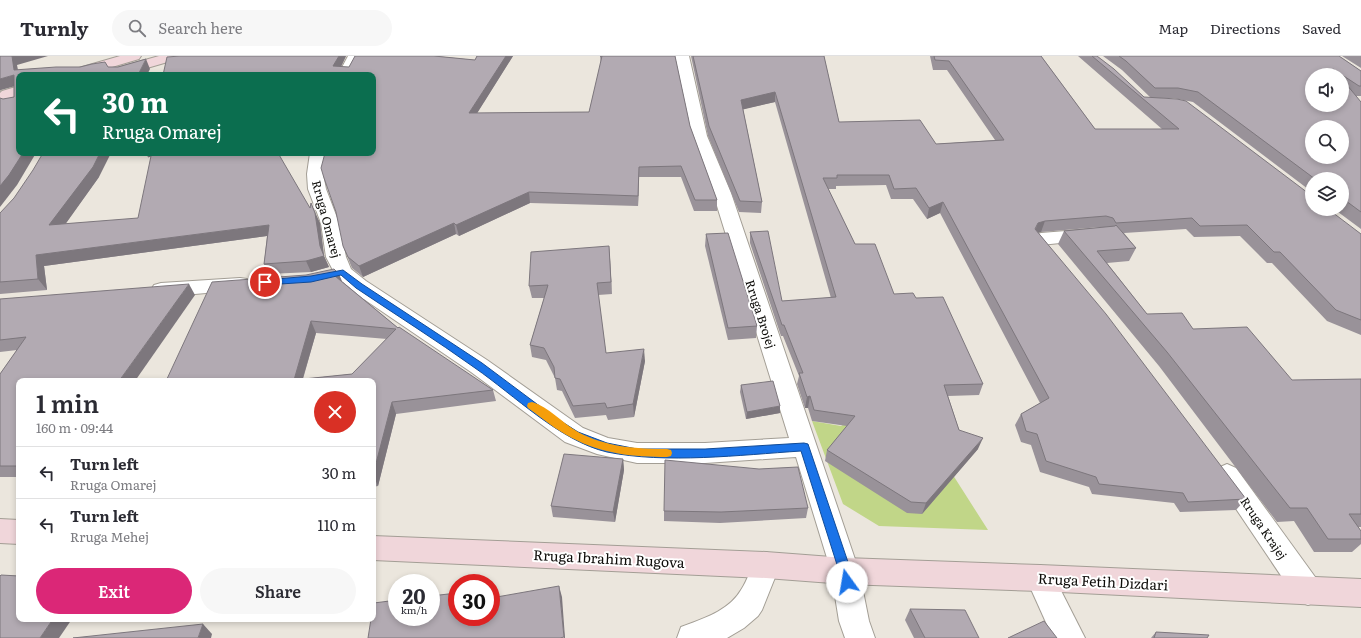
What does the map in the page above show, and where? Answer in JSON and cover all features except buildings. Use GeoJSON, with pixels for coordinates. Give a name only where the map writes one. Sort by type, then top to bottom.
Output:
{"type":"FeatureCollection","features":[{"type":"Feature","properties":{"kind":"main road"},"geometry":{"type":"LineString","coordinates":[[80,72],[134,56]]}},
{"type":"Feature","properties":{"kind":"main road"},"geometry":{"type":"LineString","coordinates":[[120,72],[173,56]]}},
{"type":"Feature","properties":{"kind":"main road"},"geometry":{"type":"LineString","coordinates":[[0,531],[16,532]]}},
{"type":"Feature","properties":{"kind":"main road","name":"Rruga Ibrahim Rugova"},"geometry":{"type":"LineString","coordinates":[[376,548],[766,565],[845,571]]}},
{"type":"Feature","properties":{"kind":"main road","name":"Rruga Fetih Dizdari"},"geometry":{"type":"LineString","coordinates":[[845,571],[1040,578],[1361,593]]}},
{"type":"Feature","properties":{"kind":"street"},"geometry":{"type":"LineString","coordinates":[[347,72],[355,56]]}},
{"type":"Feature","properties":{"kind":"street","name":"Rruga Brojej"},"geometry":{"type":"LineString","coordinates":[[682,56],[699,136],[722,193],[845,571],[854,621],[860,638]]}},
{"type":"Feature","properties":{"kind":"street","name":"Rruga Omarej"},"geometry":{"type":"LineString","coordinates":[[318,156],[315,174],[317,189],[330,223],[336,257],[335,274],[359,286],[479,366],[574,435],[606,447],[637,453],[705,453],[804,447]]}},
{"type":"Feature","properties":{"kind":"street"},"geometry":{"type":"LineString","coordinates":[[1060,262],[1041,239],[1101,234]]}},
{"type":"Feature","properties":{"kind":"street"},"geometry":{"type":"LineString","coordinates":[[140,292],[257,283]]}},
{"type":"Feature","properties":{"kind":"street","name":"Rruga Krajej"},"geometry":{"type":"LineString","coordinates":[[1215,459],[1247,502],[1308,591]]}},
{"type":"Feature","properties":{"kind":"street"},"geometry":{"type":"LineString","coordinates":[[692,638],[734,619],[752,601],[766,565]]}},
{"type":"Feature","properties":{"kind":"street"},"geometry":{"type":"LineString","coordinates":[[1040,578],[1059,619],[1070,638]]}},
{"type":"Feature","properties":{"kind":"green space"},"geometry":{"type":"Polygon","coordinates":[[[863,413],[930,439],[988,530],[879,526],[843,504],[812,421],[841,426],[863,413]]]}},
{"type":"Feature","properties":{"kind":"slow traffic"},"geometry":{"type":"LineString","coordinates":[[532,406],[574,435],[606,447],[637,453],[667,453]]}},
{"type":"Feature","properties":{"kind":"route"},"geometry":{"type":"LineString","coordinates":[[265,282],[311,279],[343,272],[359,286],[479,366],[574,435],[606,447],[637,453],[705,453],[804,447],[845,571],[847,582]]}}]}
